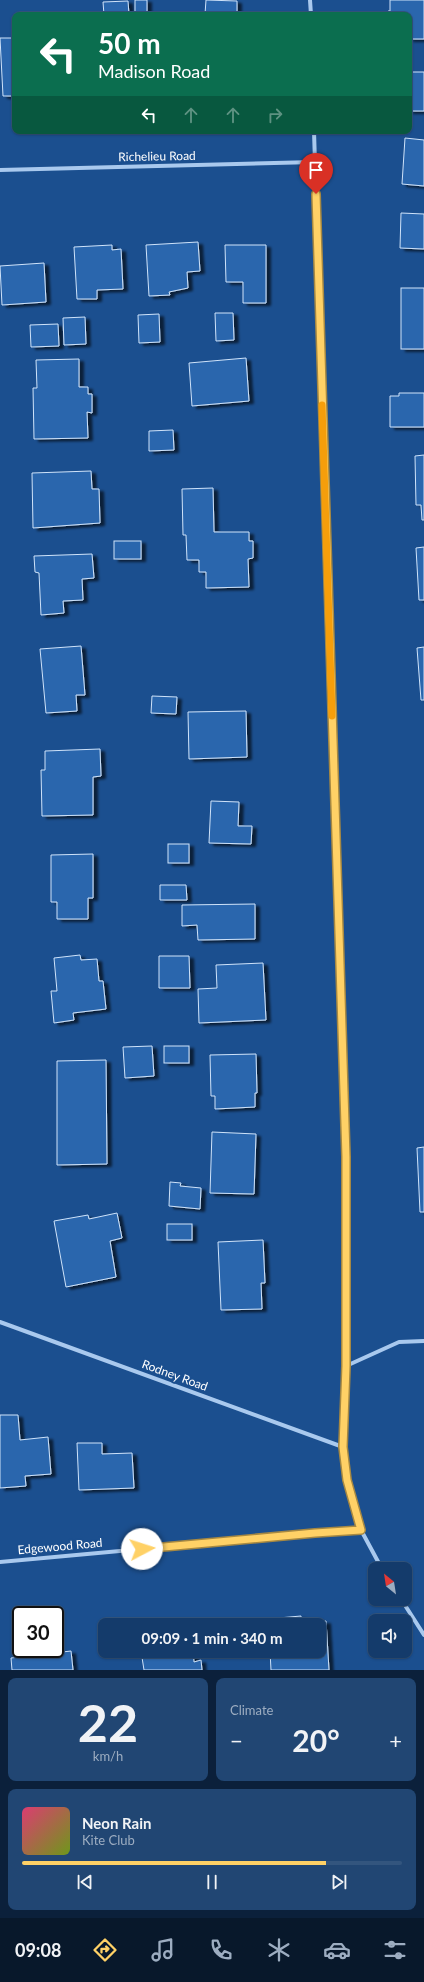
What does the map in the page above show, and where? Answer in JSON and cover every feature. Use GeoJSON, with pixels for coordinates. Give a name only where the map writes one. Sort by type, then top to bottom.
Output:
{"type":"FeatureCollection","features":[{"type":"Feature","properties":{"kind":"street"},"geometry":{"type":"LineString","coordinates":[[310,0],[311,12]]}},
{"type":"Feature","properties":{"kind":"street"},"geometry":{"type":"LineString","coordinates":[[314,134],[346,1149],[346,1366],[343,1447],[347,1480],[361,1530],[378,1562]]}},
{"type":"Feature","properties":{"kind":"street","name":"Richelieu Road"},"geometry":{"type":"LineString","coordinates":[[0,170],[315,162]]}},
{"type":"Feature","properties":{"kind":"street","name":"Rodney Road"},"geometry":{"type":"LineString","coordinates":[[0,1322],[343,1447]]}},
{"type":"Feature","properties":{"kind":"street"},"geometry":{"type":"LineString","coordinates":[[346,1366],[399,1342],[424,1342]]}},
{"type":"Feature","properties":{"kind":"street","name":"Edgewood Road"},"geometry":{"type":"LineString","coordinates":[[0,1562],[361,1530]]}},
{"type":"Feature","properties":{"kind":"street"},"geometry":{"type":"LineString","coordinates":[[405,1606],[424,1635]]}},
{"type":"Feature","properties":{"kind":"building"},"geometry":{"type":"Polygon","coordinates":[[[135,0],[147,0],[147,12],[135,12],[135,0]]]}},
{"type":"Feature","properties":{"kind":"building"},"geometry":{"type":"Polygon","coordinates":[[[206,0],[237,1],[237,12],[205,12],[206,0]]]}},
{"type":"Feature","properties":{"kind":"building"},"geometry":{"type":"Polygon","coordinates":[[[390,0],[424,0],[424,39],[412,39],[412,12],[388,12],[390,11],[390,0]]]}},
{"type":"Feature","properties":{"kind":"building"},"geometry":{"type":"Polygon","coordinates":[[[128,1],[129,12],[104,12],[103,2],[128,1]]]}},
{"type":"Feature","properties":{"kind":"building"},"geometry":{"type":"Polygon","coordinates":[[[0,38],[12,38],[12,96],[3,96],[0,38]]]}},
{"type":"Feature","properties":{"kind":"building"},"geometry":{"type":"Polygon","coordinates":[[[412,72],[424,72],[424,111],[412,111],[412,72]]]}},
{"type":"Feature","properties":{"kind":"building"},"geometry":{"type":"Polygon","coordinates":[[[405,138],[424,140],[424,186],[402,184],[405,138]]]}},
{"type":"Feature","properties":{"kind":"building"},"geometry":{"type":"Polygon","coordinates":[[[401,213],[424,214],[424,249],[400,248],[401,213]]]}},
{"type":"Feature","properties":{"kind":"building"},"geometry":{"type":"Polygon","coordinates":[[[198,242],[200,271],[187,272],[188,288],[169,292],[170,295],[149,296],[146,245],[198,242]]]}},
{"type":"Feature","properties":{"kind":"building"},"geometry":{"type":"Polygon","coordinates":[[[112,245],[112,250],[121,249],[123,289],[97,290],[97,299],[77,299],[74,247],[112,245]]]}},
{"type":"Feature","properties":{"kind":"building"},"geometry":{"type":"Polygon","coordinates":[[[225,245],[266,245],[266,303],[243,303],[243,282],[226,282],[225,245]]]}},
{"type":"Feature","properties":{"kind":"building"},"geometry":{"type":"Polygon","coordinates":[[[44,263],[46,302],[2,305],[0,266],[44,263]]]}},
{"type":"Feature","properties":{"kind":"building"},"geometry":{"type":"Polygon","coordinates":[[[401,288],[424,288],[424,349],[401,349],[401,288]]]}},
{"type":"Feature","properties":{"kind":"building"},"geometry":{"type":"Polygon","coordinates":[[[215,313],[233,313],[234,340],[216,341],[215,313]]]}},
{"type":"Feature","properties":{"kind":"building"},"geometry":{"type":"Polygon","coordinates":[[[159,314],[160,342],[139,343],[138,315],[159,314]]]}},
{"type":"Feature","properties":{"kind":"building"},"geometry":{"type":"Polygon","coordinates":[[[85,317],[86,344],[64,345],[63,318],[85,317]]]}},
{"type":"Feature","properties":{"kind":"building"},"geometry":{"type":"Polygon","coordinates":[[[58,324],[59,346],[31,347],[30,325],[58,324]]]}},
{"type":"Feature","properties":{"kind":"building"},"geometry":{"type":"Polygon","coordinates":[[[246,358],[249,401],[192,406],[189,363],[246,358]]]}},
{"type":"Feature","properties":{"kind":"building"},"geometry":{"type":"Polygon","coordinates":[[[79,359],[79,387],[88,387],[88,394],[92,394],[92,413],[87,412],[88,438],[34,439],[33,388],[37,388],[36,360],[79,359]]]}},
{"type":"Feature","properties":{"kind":"building"},"geometry":{"type":"Polygon","coordinates":[[[399,393],[424,393],[424,427],[390,427],[390,396],[399,396],[399,393]]]}},
{"type":"Feature","properties":{"kind":"building"},"geometry":{"type":"Polygon","coordinates":[[[173,430],[174,450],[149,451],[149,431],[173,430]]]}},
{"type":"Feature","properties":{"kind":"building"},"geometry":{"type":"Polygon","coordinates":[[[424,455],[424,520],[422,520],[421,505],[416,505],[415,456],[424,455]]]}},
{"type":"Feature","properties":{"kind":"building"},"geometry":{"type":"Polygon","coordinates":[[[91,471],[92,489],[99,489],[100,523],[33,528],[32,473],[91,471]]]}},
{"type":"Feature","properties":{"kind":"building"},"geometry":{"type":"Polygon","coordinates":[[[213,488],[214,532],[249,532],[249,541],[253,541],[253,558],[248,559],[249,587],[206,588],[206,572],[199,572],[199,560],[187,560],[186,535],[183,535],[182,489],[213,488]]]}},
{"type":"Feature","properties":{"kind":"building"},"geometry":{"type":"Polygon","coordinates":[[[114,541],[141,541],[141,559],[114,559],[114,541]]]}},
{"type":"Feature","properties":{"kind":"building"},"geometry":{"type":"Polygon","coordinates":[[[424,547],[424,600],[419,600],[416,548],[424,547]]]}},
{"type":"Feature","properties":{"kind":"building"},"geometry":{"type":"Polygon","coordinates":[[[92,554],[94,578],[82,579],[83,600],[63,601],[64,613],[41,615],[39,573],[35,572],[34,556],[92,554]]]}},
{"type":"Feature","properties":{"kind":"building"},"geometry":{"type":"Polygon","coordinates":[[[81,646],[85,695],[76,695],[77,711],[46,713],[40,649],[81,646]]]}},
{"type":"Feature","properties":{"kind":"building"},"geometry":{"type":"Polygon","coordinates":[[[424,647],[424,700],[421,700],[417,648],[424,647]]]}},
{"type":"Feature","properties":{"kind":"building"},"geometry":{"type":"Polygon","coordinates":[[[152,696],[177,697],[176,714],[151,713],[152,696]]]}},
{"type":"Feature","properties":{"kind":"building"},"geometry":{"type":"Polygon","coordinates":[[[246,711],[247,757],[189,759],[188,712],[246,711]]]}},
{"type":"Feature","properties":{"kind":"building"},"geometry":{"type":"Polygon","coordinates":[[[100,749],[101,776],[93,777],[93,815],[42,816],[41,770],[45,770],[45,751],[100,749]]]}},
{"type":"Feature","properties":{"kind":"building"},"geometry":{"type":"Polygon","coordinates":[[[211,801],[239,802],[238,826],[252,826],[251,844],[209,843],[211,801]]]}},
{"type":"Feature","properties":{"kind":"building"},"geometry":{"type":"Polygon","coordinates":[[[168,844],[189,844],[189,863],[168,863],[168,844]]]}},
{"type":"Feature","properties":{"kind":"building"},"geometry":{"type":"Polygon","coordinates":[[[93,854],[93,898],[88,898],[88,919],[57,919],[57,902],[51,902],[51,855],[93,854]]]}},
{"type":"Feature","properties":{"kind":"building"},"geometry":{"type":"Polygon","coordinates":[[[160,885],[186,885],[187,900],[160,900],[160,885]]]}},
{"type":"Feature","properties":{"kind":"building"},"geometry":{"type":"Polygon","coordinates":[[[255,904],[255,939],[198,940],[197,925],[182,926],[182,905],[255,904]]]}},
{"type":"Feature","properties":{"kind":"building"},"geometry":{"type":"Polygon","coordinates":[[[80,955],[81,960],[97,959],[99,981],[103,981],[106,1009],[73,1013],[74,1020],[54,1023],[51,991],[57,991],[54,958],[80,955]]]}},
{"type":"Feature","properties":{"kind":"building"},"geometry":{"type":"Polygon","coordinates":[[[159,956],[189,956],[190,988],[159,988],[159,956]]]}},
{"type":"Feature","properties":{"kind":"building"},"geometry":{"type":"Polygon","coordinates":[[[263,963],[266,1020],[199,1023],[198,989],[217,988],[216,965],[263,963]]]}},
{"type":"Feature","properties":{"kind":"building"},"geometry":{"type":"Polygon","coordinates":[[[152,1046],[154,1076],[125,1078],[123,1047],[152,1046]]]}},
{"type":"Feature","properties":{"kind":"building"},"geometry":{"type":"Polygon","coordinates":[[[164,1046],[189,1046],[189,1063],[164,1063],[164,1046]]]}},
{"type":"Feature","properties":{"kind":"building"},"geometry":{"type":"Polygon","coordinates":[[[256,1054],[257,1093],[255,1093],[255,1107],[215,1109],[215,1096],[211,1096],[210,1055],[256,1054]]]}},
{"type":"Feature","properties":{"kind":"building"},"geometry":{"type":"Polygon","coordinates":[[[106,1060],[107,1164],[57,1165],[57,1061],[106,1060]]]}},
{"type":"Feature","properties":{"kind":"building"},"geometry":{"type":"Polygon","coordinates":[[[212,1132],[256,1134],[254,1194],[210,1193],[212,1132]]]}},
{"type":"Feature","properties":{"kind":"building"},"geometry":{"type":"Polygon","coordinates":[[[424,1147],[424,1212],[420,1212],[417,1148],[424,1147]]]}},
{"type":"Feature","properties":{"kind":"building"},"geometry":{"type":"Polygon","coordinates":[[[170,1182],[181,1183],[180,1186],[201,1188],[200,1209],[169,1206],[170,1182]]]}},
{"type":"Feature","properties":{"kind":"building"},"geometry":{"type":"Polygon","coordinates":[[[117,1213],[122,1238],[110,1241],[116,1277],[66,1287],[54,1221],[88,1215],[89,1219],[117,1213]]]}},
{"type":"Feature","properties":{"kind":"building"},"geometry":{"type":"Polygon","coordinates":[[[167,1224],[192,1224],[192,1240],[167,1240],[167,1224]]]}},
{"type":"Feature","properties":{"kind":"building"},"geometry":{"type":"Polygon","coordinates":[[[263,1240],[265,1283],[261,1283],[262,1309],[221,1310],[218,1242],[263,1240]]]}},
{"type":"Feature","properties":{"kind":"building"},"geometry":{"type":"Polygon","coordinates":[[[0,1415],[18,1415],[20,1440],[48,1437],[51,1474],[25,1476],[26,1486],[0,1488],[0,1415]]]}},
{"type":"Feature","properties":{"kind":"building"},"geometry":{"type":"Polygon","coordinates":[[[77,1443],[102,1443],[102,1454],[132,1453],[134,1488],[79,1490],[77,1443]]]}},
{"type":"Feature","properties":{"kind":"building"},"geometry":{"type":"Polygon","coordinates":[[[301,1616],[301,1618],[278,1618],[301,1616]]]}},
{"type":"Feature","properties":{"kind":"building"},"geometry":{"type":"Polygon","coordinates":[[[326,1621],[329,1670],[271,1670],[270,1658],[326,1658],[326,1621]]]}},
{"type":"Feature","properties":{"kind":"building"},"geometry":{"type":"Polygon","coordinates":[[[71,1651],[73,1670],[12,1670],[11,1658],[64,1658],[64,1652],[71,1651]]]}},
{"type":"Feature","properties":{"kind":"building"},"geometry":{"type":"Polygon","coordinates":[[[142,1658],[194,1658],[194,1662],[201,1660],[202,1670],[144,1670],[142,1658]]]}},
{"type":"Feature","properties":{"kind":"slow traffic"},"geometry":{"type":"LineString","coordinates":[[322,405],[332,716]]}},
{"type":"Feature","properties":{"kind":"route"},"geometry":{"type":"LineString","coordinates":[[142,1549],[361,1530],[347,1480],[343,1447],[346,1366],[346,1157],[316,194]]}}]}
